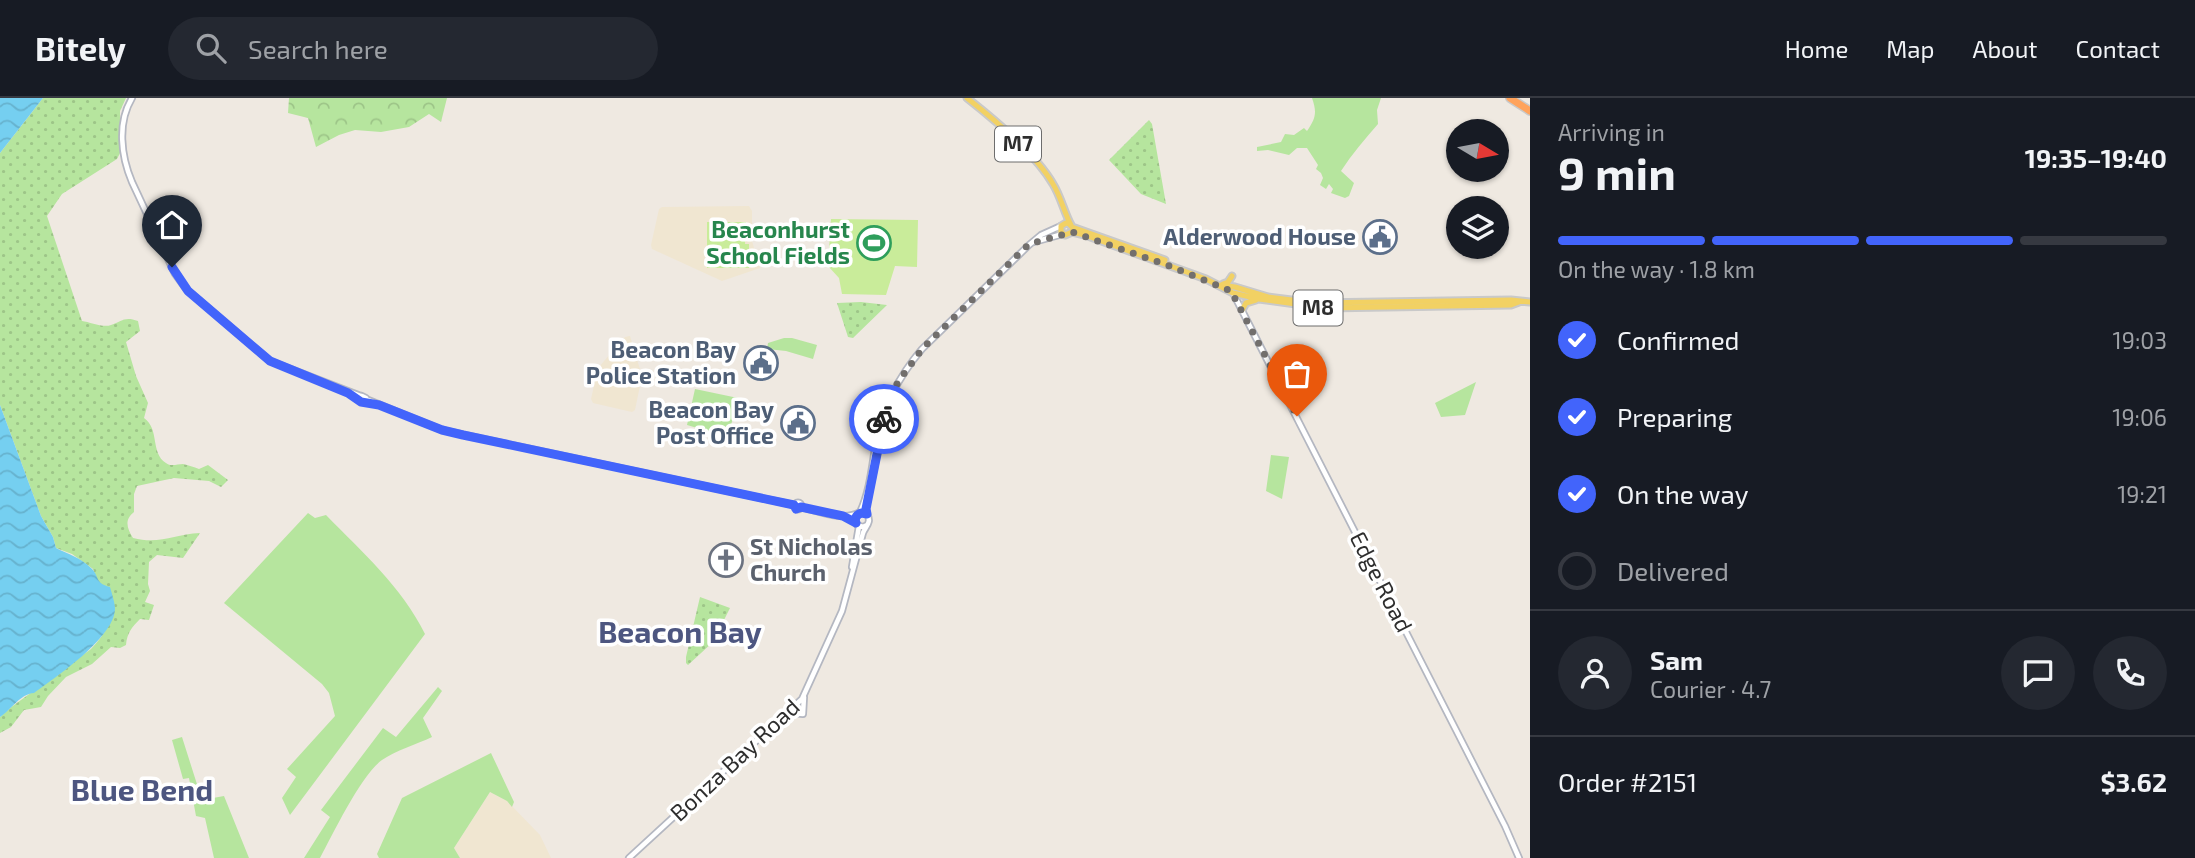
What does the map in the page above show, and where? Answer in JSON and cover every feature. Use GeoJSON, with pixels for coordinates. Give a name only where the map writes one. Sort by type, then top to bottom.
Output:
{"type":"FeatureCollection","features":[{"type":"Feature","properties":{"kind":"highway"},"geometry":{"type":"LineString","coordinates":[[1510,98],[1530,111]]}},
{"type":"Feature","properties":{"kind":"highway"},"geometry":{"type":"LineString","coordinates":[[1518,98],[1530,105]]}},
{"type":"Feature","properties":{"kind":"main road","name":"M7"},"geometry":{"type":"LineString","coordinates":[[967,98],[1035,161],[1053,183],[1060,199]]}},
{"type":"Feature","properties":{"kind":"main road"},"geometry":{"type":"LineString","coordinates":[[1060,199],[1072,228]]}},
{"type":"Feature","properties":{"kind":"main road"},"geometry":{"type":"LineString","coordinates":[[1060,199],[1062,228],[1066,235],[1072,228]]}},
{"type":"Feature","properties":{"kind":"main road"},"geometry":{"type":"LineString","coordinates":[[1062,228],[1068,223],[1072,228]]}},
{"type":"Feature","properties":{"kind":"main road","name":"M8"},"geometry":{"type":"LineString","coordinates":[[1072,228],[1259,299],[1325,308],[1511,305],[1519,302]]}},
{"type":"Feature","properties":{"kind":"main road"},"geometry":{"type":"LineString","coordinates":[[1218,284],[1228,282],[1232,276]]}},
{"type":"Feature","properties":{"kind":"main road","name":"M8"},"geometry":{"type":"LineString","coordinates":[[1234,291],[1315,303],[1530,302]]}},
{"type":"Feature","properties":{"kind":"main road"},"geometry":{"type":"LineString","coordinates":[[1242,309],[1247,303],[1259,299]]}},
{"type":"Feature","properties":{"kind":"street"},"geometry":{"type":"LineString","coordinates":[[132,98],[122,123],[126,166],[180,282],[270,361],[442,430],[794,505],[796,509],[801,507],[843,516],[867,514]]}},
{"type":"Feature","properties":{"kind":"street"},"geometry":{"type":"LineString","coordinates":[[857,525],[855,518],[864,501],[880,424],[886,406],[908,367],[922,349],[1033,242],[1062,228]]}},
{"type":"Feature","properties":{"kind":"street","name":"Edge Road"},"geometry":{"type":"LineString","coordinates":[[1234,291],[1519,858]]}},
{"type":"Feature","properties":{"kind":"street"},"geometry":{"type":"LineString","coordinates":[[843,516],[857,525],[867,525],[869,521],[866,509],[886,406]]}},
{"type":"Feature","properties":{"kind":"street","name":"Bonza Bay Road"},"geometry":{"type":"LineString","coordinates":[[852,571],[857,525]]}},
{"type":"Feature","properties":{"kind":"street","name":"Bonza Bay Road"},"geometry":{"type":"LineString","coordinates":[[629,858],[804,696],[842,611],[867,525]]}},
{"type":"Feature","properties":{"kind":"street"},"geometry":{"type":"LineString","coordinates":[[788,713],[803,714],[804,696]]}},
{"type":"Feature","properties":{"kind":"shaded area"},"geometry":{"type":"Polygon","coordinates":[[[749,206],[752,211],[752,241],[760,268],[722,281],[652,249],[659,209],[662,207],[749,206]]]}},
{"type":"Feature","properties":{"kind":"shaded area"},"geometry":{"type":"Polygon","coordinates":[[[630,336],[642,376],[635,410],[632,412],[593,403],[591,399],[598,368],[625,337],[630,336]]]}},
{"type":"Feature","properties":{"kind":"shaded area"},"geometry":{"type":"Polygon","coordinates":[[[490,792],[507,801],[540,835],[551,858],[460,858],[454,848],[490,792]]]}},
{"type":"Feature","properties":{"kind":"green space"},"geometry":{"type":"Polygon","coordinates":[[[43,98],[126,98],[120,111],[120,153],[117,159],[62,194],[47,216],[82,321],[104,326],[127,319],[138,321],[140,331],[126,342],[136,376],[148,403],[144,418],[152,428],[161,459],[170,465],[183,464],[199,469],[208,465],[228,480],[221,487],[209,481],[174,478],[137,486],[134,512],[128,521],[133,538],[159,540],[200,533],[183,558],[157,555],[149,562],[150,591],[145,602],[154,605],[149,620],[140,619],[132,628],[126,645],[120,648],[111,647],[92,664],[66,677],[41,707],[24,710],[11,727],[0,733],[0,717],[96,644],[107,627],[113,608],[113,601],[97,580],[93,569],[72,554],[56,548],[41,516],[0,405],[0,153],[43,98]]]}},
{"type":"Feature","properties":{"kind":"green space"},"geometry":{"type":"Polygon","coordinates":[[[289,98],[447,98],[441,122],[429,114],[409,127],[381,132],[355,130],[316,147],[308,118],[288,113],[289,98]]]}},
{"type":"Feature","properties":{"kind":"green space"},"geometry":{"type":"Polygon","coordinates":[[[1312,98],[1381,98],[1377,110],[1378,124],[1341,171],[1354,183],[1349,196],[1345,198],[1331,193],[1333,189],[1329,184],[1326,189],[1320,185],[1323,178],[1307,148],[1297,148],[1289,155],[1268,150],[1257,151],[1257,147],[1281,142],[1285,134],[1294,135],[1304,128],[1307,131],[1315,115],[1312,98]]]}},
{"type":"Feature","properties":{"kind":"green space"},"geometry":{"type":"Polygon","coordinates":[[[1149,120],[1152,124],[1166,204],[1141,194],[1109,160],[1149,120]]]}},
{"type":"Feature","properties":{"kind":"green space","name":"Beaconhurst School Fields"},"geometry":{"type":"Polygon","coordinates":[[[831,219],[918,220],[917,267],[895,266],[886,295],[842,294],[839,278],[828,266],[831,219]]]}},
{"type":"Feature","properties":{"kind":"green space"},"geometry":{"type":"Polygon","coordinates":[[[707,222],[746,222],[745,244],[749,244],[749,268],[707,268],[707,222]]]}},
{"type":"Feature","properties":{"kind":"green space"},"geometry":{"type":"Polygon","coordinates":[[[837,303],[887,305],[853,338],[848,337],[837,303]]]}},
{"type":"Feature","properties":{"kind":"green space"},"geometry":{"type":"Polygon","coordinates":[[[784,338],[817,345],[813,359],[767,349],[768,343],[784,338]]]}},
{"type":"Feature","properties":{"kind":"green space"},"geometry":{"type":"Polygon","coordinates":[[[1476,382],[1465,415],[1441,417],[1435,403],[1476,382]]]}},
{"type":"Feature","properties":{"kind":"green space"},"geometry":{"type":"Polygon","coordinates":[[[695,389],[738,398],[728,437],[687,425],[695,389]]]}},
{"type":"Feature","properties":{"kind":"green space"},"geometry":{"type":"Polygon","coordinates":[[[1271,455],[1289,457],[1282,499],[1266,491],[1271,455]]]}},
{"type":"Feature","properties":{"kind":"green space"},"geometry":{"type":"Polygon","coordinates":[[[308,513],[315,518],[326,515],[367,557],[393,585],[425,634],[290,815],[282,798],[296,777],[287,769],[335,716],[329,693],[322,684],[224,603],[308,513]]]}},
{"type":"Feature","properties":{"kind":"green space"},"geometry":{"type":"Polygon","coordinates":[[[700,597],[730,608],[713,642],[688,665],[686,657],[700,597]]]}},
{"type":"Feature","properties":{"kind":"green space"},"geometry":{"type":"Polygon","coordinates":[[[438,687],[442,691],[423,718],[432,737],[382,760],[365,778],[320,858],[304,858],[330,817],[321,810],[383,728],[396,737],[438,687]]]}},
{"type":"Feature","properties":{"kind":"green space"},"geometry":{"type":"Polygon","coordinates":[[[182,737],[202,800],[224,796],[249,858],[214,858],[205,818],[196,816],[189,778],[183,779],[172,740],[182,737]]]}},
{"type":"Feature","properties":{"kind":"green space"},"geometry":{"type":"Polygon","coordinates":[[[491,753],[514,802],[512,807],[507,801],[490,792],[454,848],[460,858],[379,858],[377,854],[402,798],[491,753]]]}},
{"type":"Feature","properties":{"kind":"water"},"geometry":{"type":"Polygon","coordinates":[[[0,98],[43,98],[0,153],[0,98]]]}},
{"type":"Feature","properties":{"kind":"water"},"geometry":{"type":"Polygon","coordinates":[[[0,405],[41,516],[56,548],[83,561],[94,571],[99,581],[110,587],[115,609],[112,620],[95,644],[56,677],[34,693],[20,699],[0,717],[0,405]]]}},
{"type":"Feature","properties":{"kind":"way so far"},"geometry":{"type":"LineString","coordinates":[[884,419],[886,406],[898,382],[922,349],[1029,244],[1072,232],[1206,279],[1231,291],[1297,416]]}},
{"type":"Feature","properties":{"kind":"place","name":"Alderwood House"},"geometry":{"type":"Point","coordinates":[1380,237]}},
{"type":"Feature","properties":{"kind":"place","name":"Beaconhurst School Fields"},"geometry":{"type":"Point","coordinates":[874,243]}},
{"type":"Feature","properties":{"kind":"place","name":"Beacon Bay Police Station"},"geometry":{"type":"Point","coordinates":[761,363]}},
{"type":"Feature","properties":{"kind":"place","name":"Beacon Bay Post Office"},"geometry":{"type":"Point","coordinates":[798,423]}},
{"type":"Feature","properties":{"kind":"place","name":"St Nicholas Church"},"geometry":{"type":"Point","coordinates":[726,560]}},
{"type":"Feature","properties":{"kind":"district","name":"Beacon Bay"},"geometry":{"type":"Point","coordinates":[680,633]}},
{"type":"Feature","properties":{"kind":"district","name":"Blue Bend"},"geometry":{"type":"Point","coordinates":[142,791]}},
{"type":"Feature","properties":{"kind":"route"},"geometry":{"type":"LineString","coordinates":[[172,267],[188,291],[270,361],[348,393],[361,402],[379,405],[442,430],[794,505],[796,509],[801,507],[843,516],[856,523],[858,514],[867,514],[884,419]]}}]}
